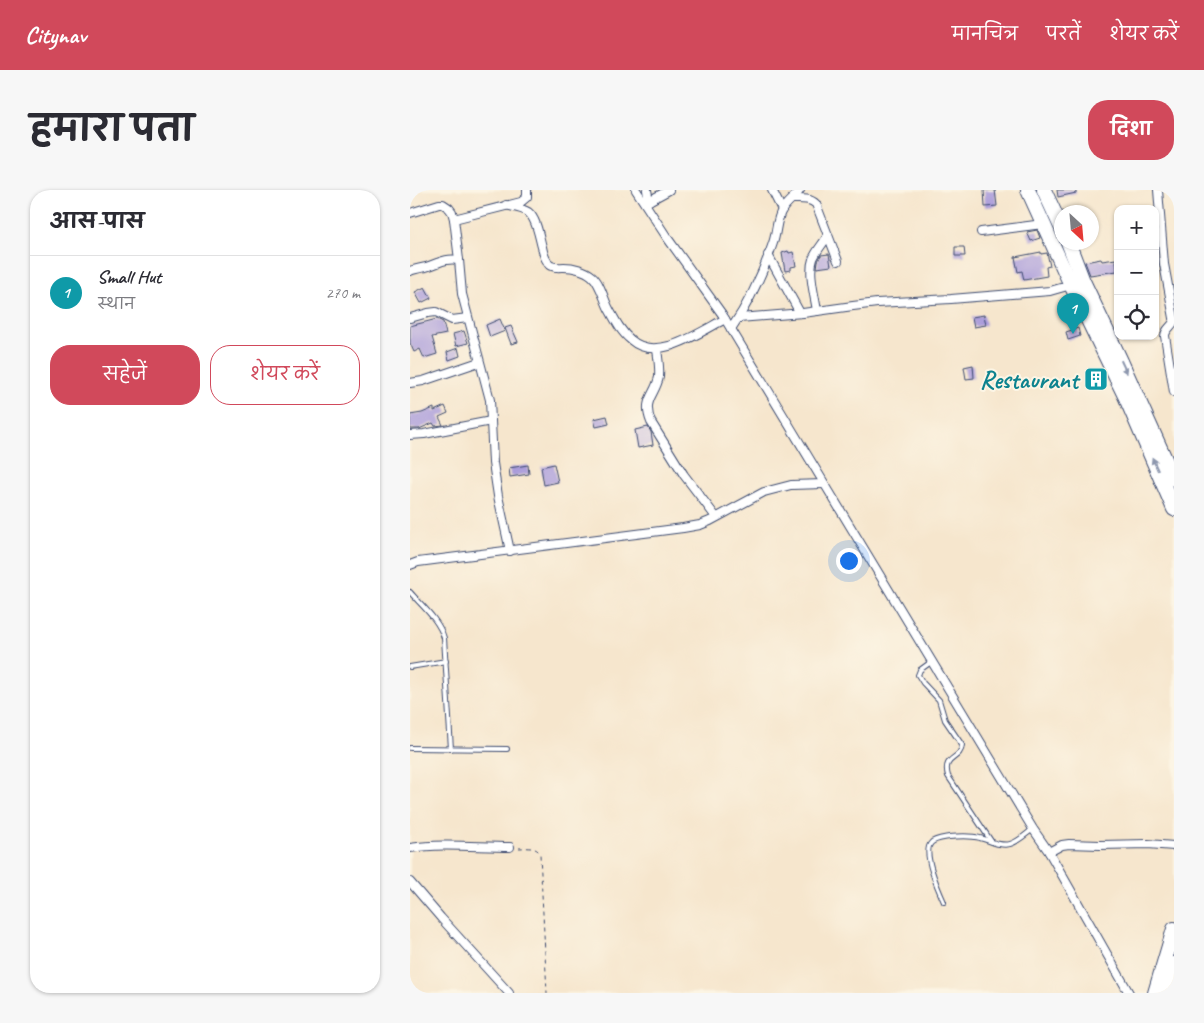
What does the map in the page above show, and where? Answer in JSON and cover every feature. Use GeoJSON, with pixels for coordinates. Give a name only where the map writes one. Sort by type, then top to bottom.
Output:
{"type":"FeatureCollection","features":[{"type":"Feature","properties":{"kind":"highway"},"geometry":{"type":"LineString","coordinates":[[1028,190],[1071,285],[1126,398],[1174,509]]}},
{"type":"Feature","properties":{"kind":"highway"},"geometry":{"type":"LineString","coordinates":[[1044,190],[1054,212]]}},
{"type":"Feature","properties":{"kind":"highway"},"geometry":{"type":"LineString","coordinates":[[1071,250],[1082,281],[1173,470]]}},
{"type":"Feature","properties":{"kind":"highway"},"geometry":{"type":"LineString","coordinates":[[1154,993],[1174,930]]}},
{"type":"Feature","properties":{"kind":"highway"},"geometry":{"type":"LineString","coordinates":[[1166,993],[1174,964]]}},
{"type":"Feature","properties":{"kind":"street"},"geometry":{"type":"LineString","coordinates":[[454,219],[521,202],[527,197],[527,190]]}},
{"type":"Feature","properties":{"kind":"street"},"geometry":{"type":"LineString","coordinates":[[636,190],[647,202],[725,319],[1032,829],[1049,852],[1129,993]]}},
{"type":"Feature","properties":{"kind":"street"},"geometry":{"type":"LineString","coordinates":[[647,190],[647,202]]}},
{"type":"Feature","properties":{"kind":"street"},"geometry":{"type":"LineString","coordinates":[[647,202],[669,190]]}},
{"type":"Feature","properties":{"kind":"street"},"geometry":{"type":"LineString","coordinates":[[772,190],[782,210]]}},
{"type":"Feature","properties":{"kind":"street"},"geometry":{"type":"LineString","coordinates":[[731,329],[739,318],[763,268],[773,243],[779,216],[800,190]]}},
{"type":"Feature","properties":{"kind":"street"},"geometry":{"type":"LineString","coordinates":[[1158,190],[1164,264],[1174,320],[1165,336],[1174,392]]}},
{"type":"Feature","properties":{"kind":"street"},"geometry":{"type":"LineString","coordinates":[[793,199],[813,201],[816,204],[838,261]]}},
{"type":"Feature","properties":{"kind":"street"},"geometry":{"type":"LineString","coordinates":[[410,213],[443,204],[449,208],[454,219],[462,294],[490,400],[493,462],[498,496],[510,550]]}},
{"type":"Feature","properties":{"kind":"street"},"geometry":{"type":"LineString","coordinates":[[506,205],[522,209],[530,214],[546,260],[551,266],[570,267],[592,275],[614,319],[624,333],[638,345],[657,349],[680,342],[725,319]]}},
{"type":"Feature","properties":{"kind":"street"},"geometry":{"type":"LineString","coordinates":[[981,232],[1044,224]]}},
{"type":"Feature","properties":{"kind":"street"},"geometry":{"type":"LineString","coordinates":[[817,311],[812,266],[816,253],[828,235]]}},
{"type":"Feature","properties":{"kind":"street"},"geometry":{"type":"LineString","coordinates":[[768,255],[800,314]]}},
{"type":"Feature","properties":{"kind":"street"},"geometry":{"type":"LineString","coordinates":[[410,272],[444,260],[459,260]]}},
{"type":"Feature","properties":{"kind":"street"},"geometry":{"type":"LineString","coordinates":[[739,318],[800,314],[877,303],[1050,291],[1071,285]]}},
{"type":"Feature","properties":{"kind":"street"},"geometry":{"type":"LineString","coordinates":[[410,318],[436,312],[452,320],[468,318]]}},
{"type":"Feature","properties":{"kind":"street"},"geometry":{"type":"LineString","coordinates":[[657,349],[660,370],[647,407],[648,414],[679,468],[716,518]]}},
{"type":"Feature","properties":{"kind":"street"},"geometry":{"type":"LineString","coordinates":[[410,383],[423,381],[479,362]]}},
{"type":"Feature","properties":{"kind":"street"},"geometry":{"type":"LineString","coordinates":[[410,435],[491,421]]}},
{"type":"Feature","properties":{"kind":"street"},"geometry":{"type":"LineString","coordinates":[[410,565],[418,562],[700,525],[764,492],[791,485],[824,484]]}},
{"type":"Feature","properties":{"kind":"street"},"geometry":{"type":"LineString","coordinates":[[1049,852],[1069,844],[1148,844],[1174,846]]}},
{"type":"Feature","properties":{"kind":"street"},"geometry":{"type":"LineString","coordinates":[[410,848],[423,846],[510,847]]}},
{"type":"Feature","properties":{"kind":"street"},"geometry":{"type":"LineString","coordinates":[[410,882],[509,993]]}},
{"type":"Feature","properties":{"kind":"lane"},"geometry":{"type":"LineString","coordinates":[[410,592],[442,629],[446,662],[451,749]]}},
{"type":"Feature","properties":{"kind":"lane"},"geometry":{"type":"LineString","coordinates":[[410,668],[446,662]]}},
{"type":"Feature","properties":{"kind":"lane"},"geometry":{"type":"LineString","coordinates":[[931,662],[920,670],[918,675],[939,700],[946,720],[962,745],[959,753],[947,764],[948,776],[991,842]]}},
{"type":"Feature","properties":{"kind":"lane"},"geometry":{"type":"LineString","coordinates":[[410,748],[506,749]]}},
{"type":"Feature","properties":{"kind":"lane"},"geometry":{"type":"LineString","coordinates":[[944,902],[932,875],[928,853],[930,844],[937,840],[973,836],[998,844],[1010,844],[1032,829]]}},
{"type":"Feature","properties":{"kind":"path"},"geometry":{"type":"LineString","coordinates":[[510,847],[536,849],[540,854],[547,993]]}},
{"type":"Feature","properties":{"kind":"building"},"geometry":{"type":"Polygon","coordinates":[[[984,190],[995,190],[997,206],[985,207],[984,190]]]}},
{"type":"Feature","properties":{"kind":"building"},"geometry":{"type":"Polygon","coordinates":[[[1057,190],[1076,190],[1076,193],[1058,197],[1057,190]]]}},
{"type":"Feature","properties":{"kind":"building"},"geometry":{"type":"Polygon","coordinates":[[[1037,230],[1040,238],[1031,241],[1027,232],[1037,230]]]}},
{"type":"Feature","properties":{"kind":"building"},"geometry":{"type":"Polygon","coordinates":[[[955,247],[964,247],[965,256],[955,256],[955,247]]]}},
{"type":"Feature","properties":{"kind":"building"},"geometry":{"type":"Polygon","coordinates":[[[788,251],[789,253],[793,252],[796,266],[791,267],[791,270],[785,271],[782,253],[788,251]]]}},
{"type":"Feature","properties":{"kind":"building"},"geometry":{"type":"Polygon","coordinates":[[[1041,252],[1041,254],[1047,253],[1050,266],[1046,267],[1047,276],[1024,280],[1022,271],[1018,272],[1015,257],[1041,252]]]}},
{"type":"Feature","properties":{"kind":"building"},"geometry":{"type":"Polygon","coordinates":[[[829,254],[831,266],[817,268],[821,255],[829,254]]]}},
{"type":"Feature","properties":{"kind":"building"},"geometry":{"type":"Polygon","coordinates":[[[1114,259],[1114,271],[1090,275],[1085,262],[1114,259]]]}},
{"type":"Feature","properties":{"kind":"building"},"geometry":{"type":"Polygon","coordinates":[[[425,287],[431,298],[421,303],[415,292],[425,287]]]}},
{"type":"Feature","properties":{"kind":"building"},"geometry":{"type":"Polygon","coordinates":[[[984,315],[986,325],[974,327],[972,317],[984,315]]]}},
{"type":"Feature","properties":{"kind":"building"},"geometry":{"type":"Polygon","coordinates":[[[437,319],[443,322],[446,334],[432,337],[437,354],[424,358],[420,349],[414,352],[410,343],[410,326],[437,319]]]}},
{"type":"Feature","properties":{"kind":"building"},"geometry":{"type":"Polygon","coordinates":[[[500,319],[505,331],[490,337],[486,325],[500,319]]]}},
{"type":"Feature","properties":{"kind":"building"},"geometry":{"type":"Polygon","coordinates":[[[511,326],[518,342],[511,344],[505,328],[511,326]]]}},
{"type":"Feature","properties":{"kind":"building"},"geometry":{"type":"Polygon","coordinates":[[[1078,328],[1080,336],[1068,340],[1066,332],[1078,328]]]}},
{"type":"Feature","properties":{"kind":"building"},"geometry":{"type":"Polygon","coordinates":[[[464,331],[468,343],[456,346],[453,334],[464,331]]]}},
{"type":"Feature","properties":{"kind":"building"},"geometry":{"type":"Polygon","coordinates":[[[458,348],[460,356],[449,360],[447,352],[458,348]]]}},
{"type":"Feature","properties":{"kind":"building"},"geometry":{"type":"Polygon","coordinates":[[[973,365],[974,378],[966,379],[964,367],[973,365]]]}},
{"type":"Feature","properties":{"kind":"building","name":"Restaurant"},"geometry":{"type":"Polygon","coordinates":[[[1097,372],[1102,384],[1096,387],[1091,375],[1097,372]]]}},
{"type":"Feature","properties":{"kind":"building"},"geometry":{"type":"Polygon","coordinates":[[[445,406],[448,413],[439,417],[443,425],[435,426],[433,423],[419,429],[410,429],[410,415],[434,408],[434,411],[445,406]]]}},
{"type":"Feature","properties":{"kind":"building"},"geometry":{"type":"Polygon","coordinates":[[[607,416],[609,424],[596,427],[594,419],[607,416]]]}},
{"type":"Feature","properties":{"kind":"building"},"geometry":{"type":"Polygon","coordinates":[[[648,427],[651,432],[653,445],[638,448],[635,430],[648,427]]]}},
{"type":"Feature","properties":{"kind":"building"},"geometry":{"type":"Polygon","coordinates":[[[554,464],[558,482],[544,485],[541,467],[554,464]]]}},
{"type":"Feature","properties":{"kind":"building"},"geometry":{"type":"Polygon","coordinates":[[[528,465],[529,474],[510,477],[509,468],[528,465]]]}},
{"type":"Feature","properties":{"kind":"place","name":"Small Hut"},"geometry":{"type":"Point","coordinates":[1073,334]}},
{"type":"Feature","properties":{"kind":"place","name":"Restaurant"},"geometry":{"type":"Point","coordinates":[1096,379]}}]}
